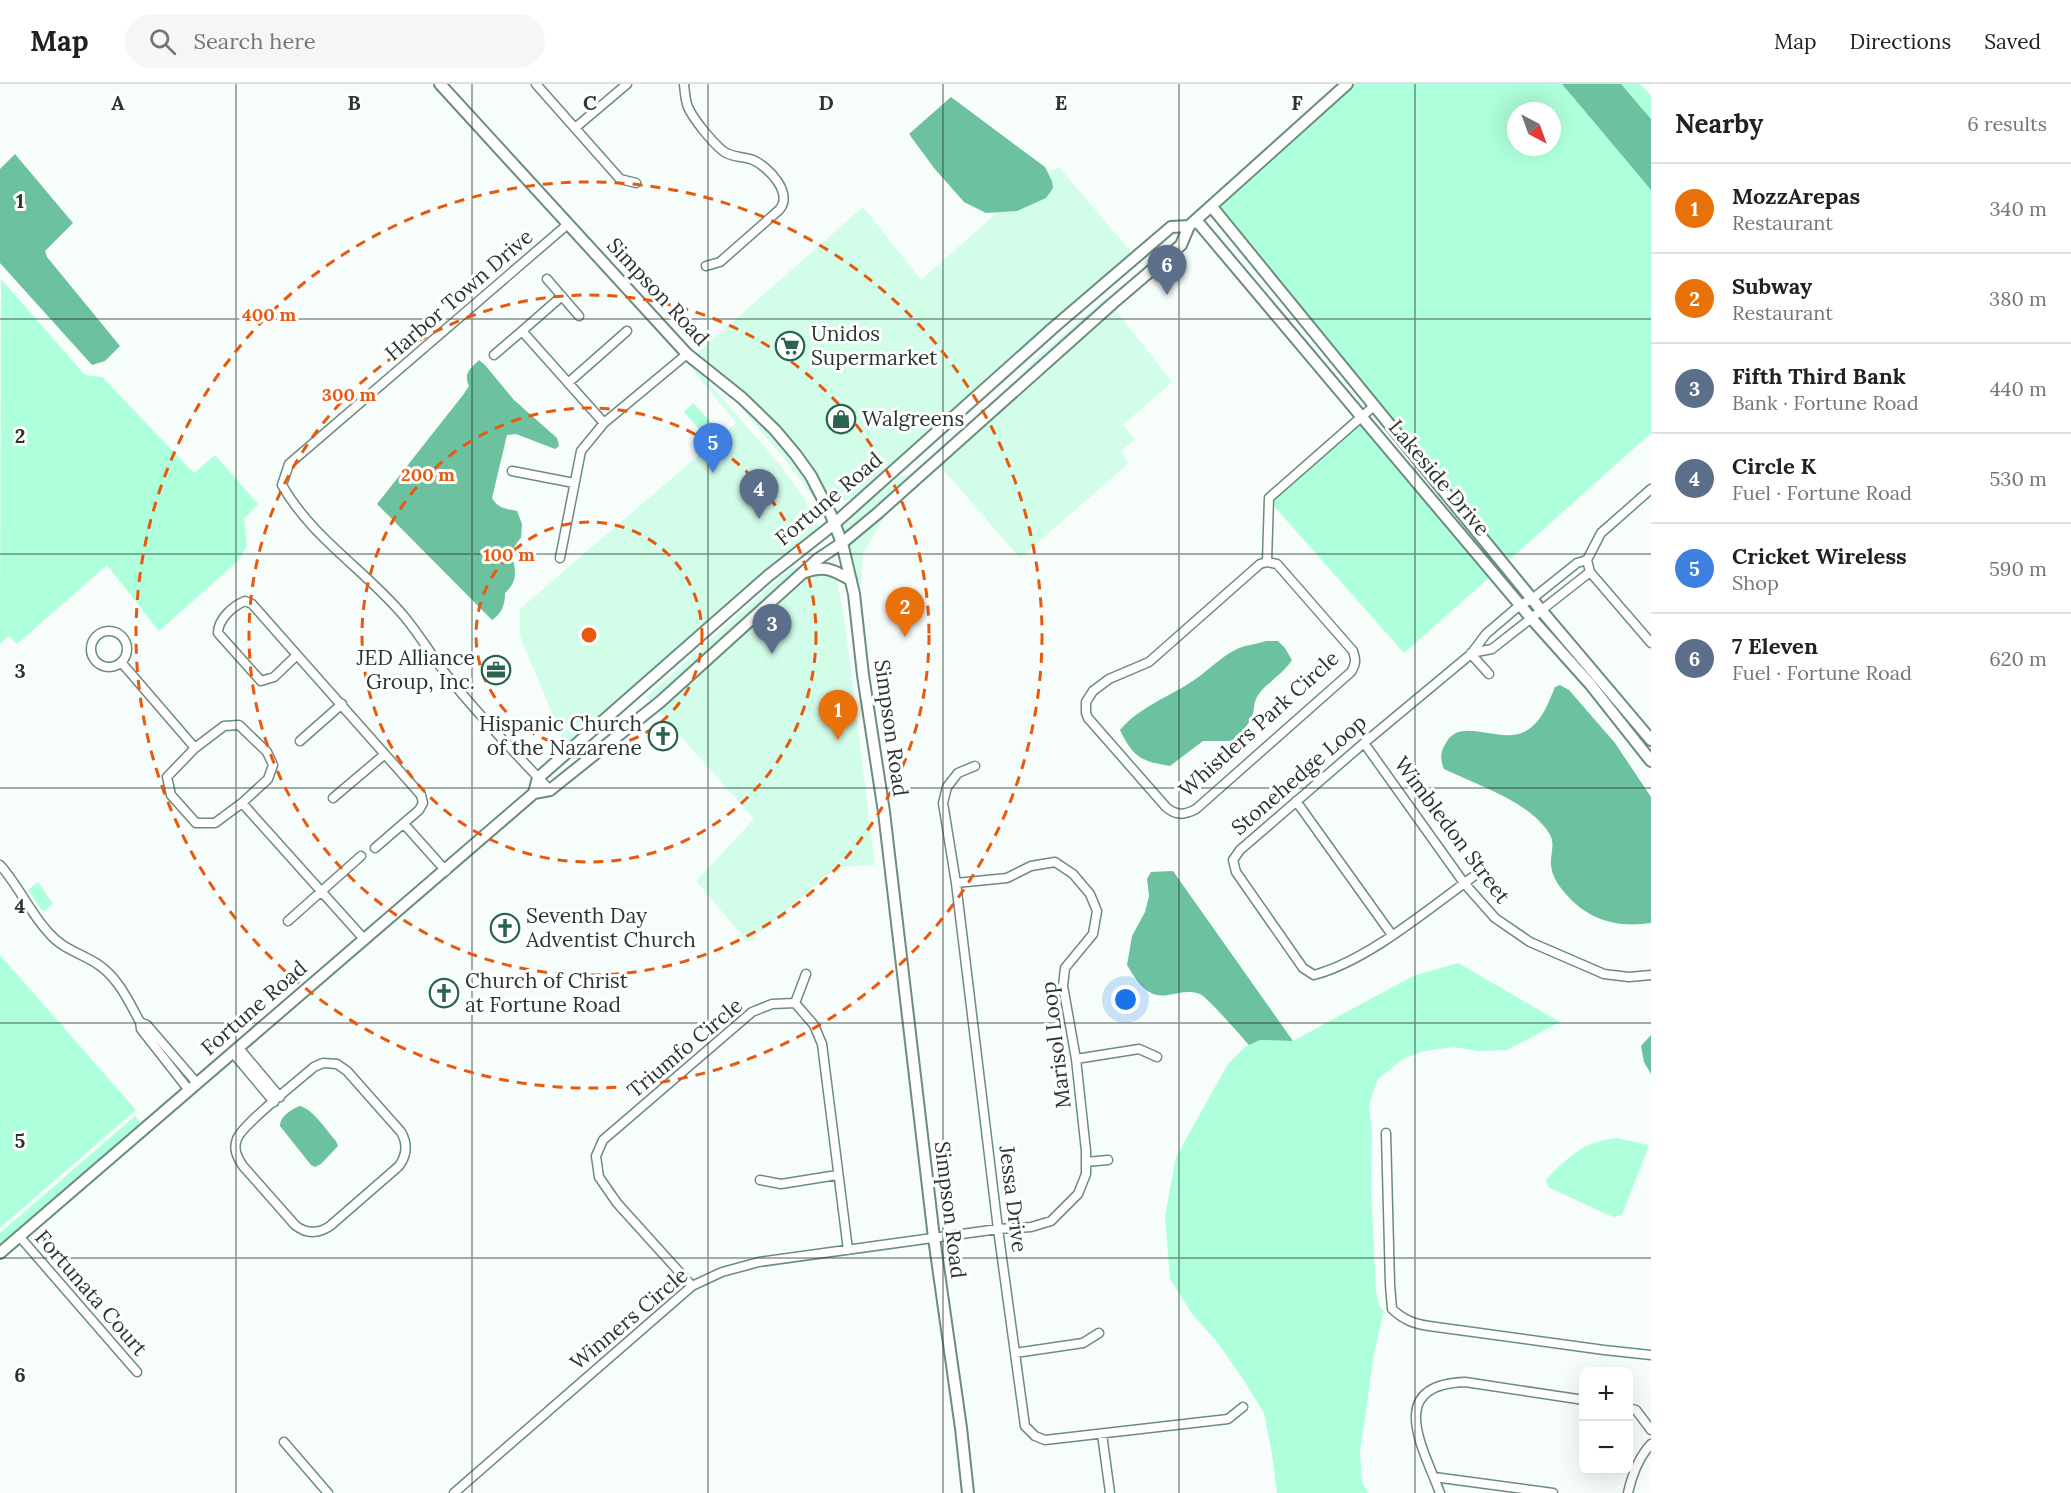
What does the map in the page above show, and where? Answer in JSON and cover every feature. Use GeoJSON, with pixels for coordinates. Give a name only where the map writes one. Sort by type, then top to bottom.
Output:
{"type":"FeatureCollection","features":[{"type":"Feature","properties":{"kind":"street","name":"Simpson Road"},"geometry":{"type":"LineString","coordinates":[[440,84],[687,354],[742,398],[775,430],[811,476],[842,543],[854,594],[863,675],[884,812],[933,1238],[961,1428],[968,1493]]}},
{"type":"Feature","properties":{"kind":"street"},"geometry":{"type":"LineString","coordinates":[[536,84],[620,179],[636,183]]}},
{"type":"Feature","properties":{"kind":"street"},"geometry":{"type":"LineString","coordinates":[[575,128],[627,84]]}},
{"type":"Feature","properties":{"kind":"street"},"geometry":{"type":"LineString","coordinates":[[684,84],[692,115],[716,144],[730,155],[751,159],[763,166],[779,184],[785,196],[783,206],[779,210],[720,262],[706,266]]}},
{"type":"Feature","properties":{"kind":"street","name":"Fortune Road"},"geometry":{"type":"LineString","coordinates":[[0,1253],[534,793],[550,790],[660,702],[818,559],[842,543],[878,513],[1113,303],[1182,245],[1192,223],[1347,84]]}},
{"type":"Feature","properties":{"kind":"street","name":"Lakeside Drive"},"geometry":{"type":"LineString","coordinates":[[1212,207],[1541,610],[1651,740]]}},
{"type":"Feature","properties":{"kind":"street","name":"Fortune Road"},"geometry":{"type":"LineString","coordinates":[[538,778],[768,576],[834,524],[928,438],[1171,227],[1192,223]]}},
{"type":"Feature","properties":{"kind":"street","name":"Lakeside Drive"},"geometry":{"type":"LineString","coordinates":[[1192,223],[1590,684],[1651,761]]}},
{"type":"Feature","properties":{"kind":"street","name":"Harbor Town Drive"},"geometry":{"type":"LineString","coordinates":[[550,790],[484,721],[447,676],[403,615],[316,529],[290,500],[282,485],[289,464],[568,224]]}},
{"type":"Feature","properties":{"kind":"street"},"geometry":{"type":"LineString","coordinates":[[547,279],[579,316]]}},
{"type":"Feature","properties":{"kind":"street"},"geometry":{"type":"LineString","coordinates":[[494,355],[562,296]]}},
{"type":"Feature","properties":{"kind":"street"},"geometry":{"type":"LineString","coordinates":[[522,331],[604,423]]}},
{"type":"Feature","properties":{"kind":"street"},"geometry":{"type":"LineString","coordinates":[[568,383],[627,331]]}},
{"type":"Feature","properties":{"kind":"street"},"geometry":{"type":"LineString","coordinates":[[560,558],[581,452],[604,423],[687,354]]}},
{"type":"Feature","properties":{"kind":"street"},"geometry":{"type":"LineString","coordinates":[[1267,562],[1269,498],[1375,405]]}},
{"type":"Feature","properties":{"kind":"street"},"geometry":{"type":"LineString","coordinates":[[512,471],[574,483]]}},
{"type":"Feature","properties":{"kind":"street"},"geometry":{"type":"LineString","coordinates":[[1651,489],[1601,533],[1587,560],[1590,572],[1651,643]]}},
{"type":"Feature","properties":{"kind":"street","name":"Stonehedge Loop"},"geometry":{"type":"LineString","coordinates":[[1481,871],[1392,935],[1334,970],[1314,975],[1303,968],[1236,873],[1233,860],[1240,850],[1364,742],[1471,654],[1486,634],[1520,604],[1532,598],[1577,563],[1587,560]]}},
{"type":"Feature","properties":{"kind":"street","name":"Whistlers Park Circle"},"geometry":{"type":"LineString","coordinates":[[1267,562],[1277,564],[1353,651],[1356,661],[1354,667],[1196,809],[1185,814],[1174,813],[1166,807],[1088,718],[1086,702],[1093,691],[1109,680],[1149,662],[1260,564],[1267,562]]}},
{"type":"Feature","properties":{"kind":"street"},"geometry":{"type":"LineString","coordinates":[[802,574],[828,568],[851,580]]}},
{"type":"Feature","properties":{"kind":"street","name":"Stonehedge Loop"},"geometry":{"type":"LineString","coordinates":[[1471,654],[1491,649],[1590,572]]}},
{"type":"Feature","properties":{"kind":"street"},"geometry":{"type":"LineString","coordinates":[[297,655],[274,677],[261,681],[219,633],[218,627],[221,620],[240,603],[245,601],[252,604],[421,795],[423,803],[419,810],[375,848]]}},
{"type":"Feature","properties":{"kind":"street"},"geometry":{"type":"LineString","coordinates":[[112,631],[122,637],[127,646],[121,662],[110,666],[98,663],[91,647],[97,636],[112,631]]}},
{"type":"Feature","properties":{"kind":"street"},"geometry":{"type":"LineString","coordinates":[[1471,654],[1489,674]]}},
{"type":"Feature","properties":{"kind":"street"},"geometry":{"type":"LineString","coordinates":[[121,662],[195,748]]}},
{"type":"Feature","properties":{"kind":"street"},"geometry":{"type":"LineString","coordinates":[[300,741],[342,704]]}},
{"type":"Feature","properties":{"kind":"street"},"geometry":{"type":"LineString","coordinates":[[239,725],[267,752],[273,765],[268,778],[242,803],[215,824],[196,823],[171,795],[167,777],[195,748],[224,726],[239,725]]}},
{"type":"Feature","properties":{"kind":"street","name":"Wimbledon Street"},"geometry":{"type":"LineString","coordinates":[[1364,742],[1464,883],[1495,918],[1530,942],[1604,974],[1629,977],[1651,975]]}},
{"type":"Feature","properties":{"kind":"street"},"geometry":{"type":"LineString","coordinates":[[333,798],[385,754]]}},
{"type":"Feature","properties":{"kind":"street","name":"Jessa Drive"},"geometry":{"type":"LineString","coordinates":[[975,766],[958,773],[947,787],[944,803],[1025,1426],[1035,1436],[1045,1440],[1228,1419],[1243,1407]]}},
{"type":"Feature","properties":{"kind":"street"},"geometry":{"type":"LineString","coordinates":[[534,793],[538,778]]}},
{"type":"Feature","properties":{"kind":"street"},"geometry":{"type":"LineString","coordinates":[[1296,801],[1392,935]]}},
{"type":"Feature","properties":{"kind":"street"},"geometry":{"type":"LineString","coordinates":[[242,803],[364,939]]}},
{"type":"Feature","properties":{"kind":"street"},"geometry":{"type":"LineString","coordinates":[[404,824],[446,871]]}},
{"type":"Feature","properties":{"kind":"street"},"geometry":{"type":"LineString","coordinates":[[288,921],[361,856]]}},
{"type":"Feature","properties":{"kind":"street","name":"Marisol Loop"},"geometry":{"type":"LineString","coordinates":[[933,1238],[1031,1227],[1052,1221],[1078,1194],[1086,1174],[1076,1059],[1063,986],[1065,968],[1093,934],[1097,911],[1090,894],[1073,874],[1055,862],[1031,866],[1007,878],[956,883]]}},
{"type":"Feature","properties":{"kind":"street"},"geometry":{"type":"LineString","coordinates":[[0,865],[48,933],[59,943],[97,964],[112,976],[140,1022],[147,1025],[192,1086]]}},
{"type":"Feature","properties":{"kind":"street"},"geometry":{"type":"LineString","coordinates":[[806,974],[795,1003],[814,1024],[822,1044],[848,1250]]}},
{"type":"Feature","properties":{"kind":"street","name":"Triumfo Circle"},"geometry":{"type":"LineString","coordinates":[[692,1286],[617,1203],[599,1176],[596,1156],[603,1140],[752,1012],[772,1004],[795,1003]]}},
{"type":"Feature","properties":{"kind":"street"},"geometry":{"type":"LineString","coordinates":[[235,1049],[277,1099]]}},
{"type":"Feature","properties":{"kind":"street"},"geometry":{"type":"LineString","coordinates":[[1076,1059],[1139,1049],[1157,1057]]}},
{"type":"Feature","properties":{"kind":"street"},"geometry":{"type":"LineString","coordinates":[[334,1063],[343,1067],[401,1132],[406,1143],[405,1157],[399,1166],[324,1230],[310,1232],[300,1229],[243,1166],[236,1153],[236,1141],[240,1133],[277,1099],[319,1065],[334,1063]]}},
{"type":"Feature","properties":{"kind":"street"},"geometry":{"type":"LineString","coordinates":[[1386,1133],[1392,1309],[1400,1317],[1416,1324],[1429,1326],[1651,1355]]}},
{"type":"Feature","properties":{"kind":"street"},"geometry":{"type":"LineString","coordinates":[[1086,1161],[1108,1160]]}},
{"type":"Feature","properties":{"kind":"street"},"geometry":{"type":"LineString","coordinates":[[760,1180],[781,1184],[837,1175]]}},
{"type":"Feature","properties":{"kind":"street","name":"Fortunata Court"},"geometry":{"type":"LineString","coordinates":[[19,1236],[137,1372]]}},
{"type":"Feature","properties":{"kind":"street","name":"Winners Circle"},"geometry":{"type":"LineString","coordinates":[[454,1493],[692,1286],[722,1272],[759,1262],[933,1238]]}},
{"type":"Feature","properties":{"kind":"street"},"geometry":{"type":"LineString","coordinates":[[1015,1353],[1083,1343],[1099,1333]]}},
{"type":"Feature","properties":{"kind":"street"},"geometry":{"type":"LineString","coordinates":[[1440,1493],[1418,1438],[1415,1421],[1422,1398],[1438,1386],[1465,1382],[1579,1399]]}},
{"type":"Feature","properties":{"kind":"street"},"geometry":{"type":"LineString","coordinates":[[1633,1409],[1651,1430]]}},
{"type":"Feature","properties":{"kind":"street"},"geometry":{"type":"LineString","coordinates":[[1102,1434],[1110,1493]]}},
{"type":"Feature","properties":{"kind":"street"},"geometry":{"type":"LineString","coordinates":[[284,1442],[328,1493]]}},
{"type":"Feature","properties":{"kind":"street"},"geometry":{"type":"LineString","coordinates":[[1628,1493],[1632,1475],[1651,1444]]}},
{"type":"Feature","properties":{"kind":"street"},"geometry":{"type":"LineString","coordinates":[[1434,1477],[1553,1493]]}},
{"type":"Feature","properties":{"kind":"shaded area"},"geometry":{"type":"Polygon","coordinates":[[[1352,84],[1562,84],[1651,190],[1651,433],[1507,562],[1214,204],[1352,84]]]}},
{"type":"Feature","properties":{"kind":"shaded area"},"geometry":{"type":"Polygon","coordinates":[[[1562,84],[1621,84],[1651,119],[1651,190],[1562,84]]]}},
{"type":"Feature","properties":{"kind":"shaded area"},"geometry":{"type":"Polygon","coordinates":[[[1621,84],[1640,84],[1651,96],[1651,119],[1621,84]]]}},
{"type":"Feature","properties":{"kind":"shaded area"},"geometry":{"type":"Polygon","coordinates":[[[951,97],[1045,167],[1053,188],[1046,198],[1017,211],[986,213],[964,202],[934,168],[909,134],[951,97]]]}},
{"type":"Feature","properties":{"kind":"shaded area"},"geometry":{"type":"Polygon","coordinates":[[[15,154],[73,223],[45,251],[47,257],[120,346],[105,361],[92,365],[0,263],[0,169],[15,154]]]}},
{"type":"Feature","properties":{"kind":"shaded area"},"geometry":{"type":"Polygon","coordinates":[[[1059,167],[1137,259],[860,498],[828,502],[812,496],[784,458],[695,355],[863,207],[921,280],[998,212],[1017,211],[1052,181],[1048,173],[1059,167]]]}},
{"type":"Feature","properties":{"kind":"shaded area"},"geometry":{"type":"Polygon","coordinates":[[[1,279],[85,375],[102,377],[194,473],[215,455],[258,504],[244,519],[247,546],[238,561],[159,631],[107,565],[17,644],[9,636],[0,644],[1,279]]]}},
{"type":"Feature","properties":{"kind":"shaded area"},"geometry":{"type":"Polygon","coordinates":[[[1106,298],[1172,382],[1123,425],[1135,439],[1121,451],[1129,463],[1020,558],[935,460],[996,407],[1034,360],[1106,298]]]}},
{"type":"Feature","properties":{"kind":"shaded area"},"geometry":{"type":"Polygon","coordinates":[[[479,360],[514,400],[557,438],[559,446],[555,449],[516,434],[507,435],[492,498],[502,508],[517,511],[522,524],[521,538],[513,552],[514,578],[505,593],[501,612],[492,620],[377,504],[463,395],[469,386],[468,372],[479,360]]]}},
{"type":"Feature","properties":{"kind":"shaded area"},"geometry":{"type":"Polygon","coordinates":[[[689,360],[781,466],[805,499],[821,531],[568,752],[520,636],[520,609],[736,423],[687,363],[689,360]]]}},
{"type":"Feature","properties":{"kind":"shaded area"},"geometry":{"type":"Polygon","coordinates":[[[693,403],[712,423],[702,432],[684,412],[693,403]]]}},
{"type":"Feature","properties":{"kind":"shaded area"},"geometry":{"type":"Polygon","coordinates":[[[1361,422],[1491,576],[1404,653],[1273,505],[1273,500],[1361,422]]]}},
{"type":"Feature","properties":{"kind":"shaded area"},"geometry":{"type":"Polygon","coordinates":[[[908,475],[863,554],[857,652],[845,579],[831,534],[899,477],[908,475]]]}},
{"type":"Feature","properties":{"kind":"shaded area"},"geometry":{"type":"Polygon","coordinates":[[[808,566],[831,573],[837,579],[845,623],[875,865],[837,867],[748,942],[696,881],[754,819],[646,697],[791,568],[808,566]]]}},
{"type":"Feature","properties":{"kind":"shaded area"},"geometry":{"type":"Polygon","coordinates":[[[1266,641],[1278,641],[1292,660],[1259,694],[1250,721],[1234,741],[1203,741],[1170,766],[1144,760],[1129,746],[1120,730],[1137,714],[1187,684],[1233,651],[1266,641]]]}},
{"type":"Feature","properties":{"kind":"shaded area"},"geometry":{"type":"Polygon","coordinates":[[[1560,685],[1569,690],[1615,743],[1651,797],[1651,923],[1614,923],[1583,910],[1565,893],[1556,880],[1551,865],[1551,837],[1540,821],[1501,795],[1444,769],[1442,753],[1452,735],[1470,731],[1503,735],[1524,732],[1539,719],[1555,687],[1560,685]]]}},
{"type":"Feature","properties":{"kind":"shaded area"},"geometry":{"type":"Polygon","coordinates":[[[1173,871],[1293,1041],[1260,1040],[1249,1045],[1200,994],[1188,992],[1154,994],[1134,977],[1127,965],[1132,936],[1145,912],[1149,896],[1147,879],[1151,872],[1173,871]]]}},
{"type":"Feature","properties":{"kind":"shaded area"},"geometry":{"type":"Polygon","coordinates":[[[38,882],[53,904],[43,912],[28,890],[38,882]]]}},
{"type":"Feature","properties":{"kind":"shaded area"},"geometry":{"type":"Polygon","coordinates":[[[0,955],[136,1110],[0,1228],[0,955]]]}},
{"type":"Feature","properties":{"kind":"shaded area"},"geometry":{"type":"Polygon","coordinates":[[[1458,963],[1560,1022],[1507,1050],[1479,1051],[1454,1047],[1424,1051],[1403,1059],[1378,1079],[1369,1104],[1372,1133],[1371,1189],[1376,1292],[1380,1307],[1384,1311],[1374,1353],[1360,1453],[1362,1482],[1368,1493],[1277,1493],[1264,1413],[1218,1343],[1193,1315],[1170,1279],[1165,1216],[1176,1157],[1228,1064],[1245,1047],[1260,1040],[1293,1041],[1413,976],[1458,963]]]}},
{"type":"Feature","properties":{"kind":"shaded area"},"geometry":{"type":"Polygon","coordinates":[[[1651,1035],[1651,1074],[1644,1062],[1641,1046],[1651,1035]]]}},
{"type":"Feature","properties":{"kind":"shaded area"},"geometry":{"type":"Polygon","coordinates":[[[300,1106],[315,1116],[338,1146],[321,1164],[315,1167],[280,1126],[284,1116],[300,1106]]]}},
{"type":"Feature","properties":{"kind":"shaded area"},"geometry":{"type":"Polygon","coordinates":[[[135,1116],[141,1124],[0,1247],[0,1233],[135,1116]]]}},
{"type":"Feature","properties":{"kind":"shaded area"},"geometry":{"type":"Polygon","coordinates":[[[1616,1138],[1649,1145],[1622,1215],[1613,1217],[1548,1187],[1546,1179],[1577,1152],[1593,1143],[1616,1138]]]}},
{"type":"Feature","properties":{"kind":"place","name":"7 Eleven"},"geometry":{"type":"Point","coordinates":[1167,295]}},
{"type":"Feature","properties":{"kind":"place","name":"Unidos Supermarket"},"geometry":{"type":"Point","coordinates":[790,346]}},
{"type":"Feature","properties":{"kind":"place","name":"Walgreens"},"geometry":{"type":"Point","coordinates":[841,419]}},
{"type":"Feature","properties":{"kind":"place","name":"Cricket Wireless"},"geometry":{"type":"Point","coordinates":[713,473]}},
{"type":"Feature","properties":{"kind":"place","name":"Circle K"},"geometry":{"type":"Point","coordinates":[759,519]}},
{"type":"Feature","properties":{"kind":"place","name":"Subway"},"geometry":{"type":"Point","coordinates":[905,637]}},
{"type":"Feature","properties":{"kind":"place","name":"Fifth Third Bank"},"geometry":{"type":"Point","coordinates":[772,654]}},
{"type":"Feature","properties":{"kind":"place","name":"JED Alliance Group, Inc."},"geometry":{"type":"Point","coordinates":[496,670]}},
{"type":"Feature","properties":{"kind":"place","name":"Hispanic Church of the Nazarene"},"geometry":{"type":"Point","coordinates":[663,736]}},
{"type":"Feature","properties":{"kind":"place","name":"MozzArepas"},"geometry":{"type":"Point","coordinates":[838,740]}},
{"type":"Feature","properties":{"kind":"place","name":"Seventh Day Adventist Church"},"geometry":{"type":"Point","coordinates":[505,928]}},
{"type":"Feature","properties":{"kind":"place","name":"Church of Christ at Fortune Road"},"geometry":{"type":"Point","coordinates":[444,993]}}]}
